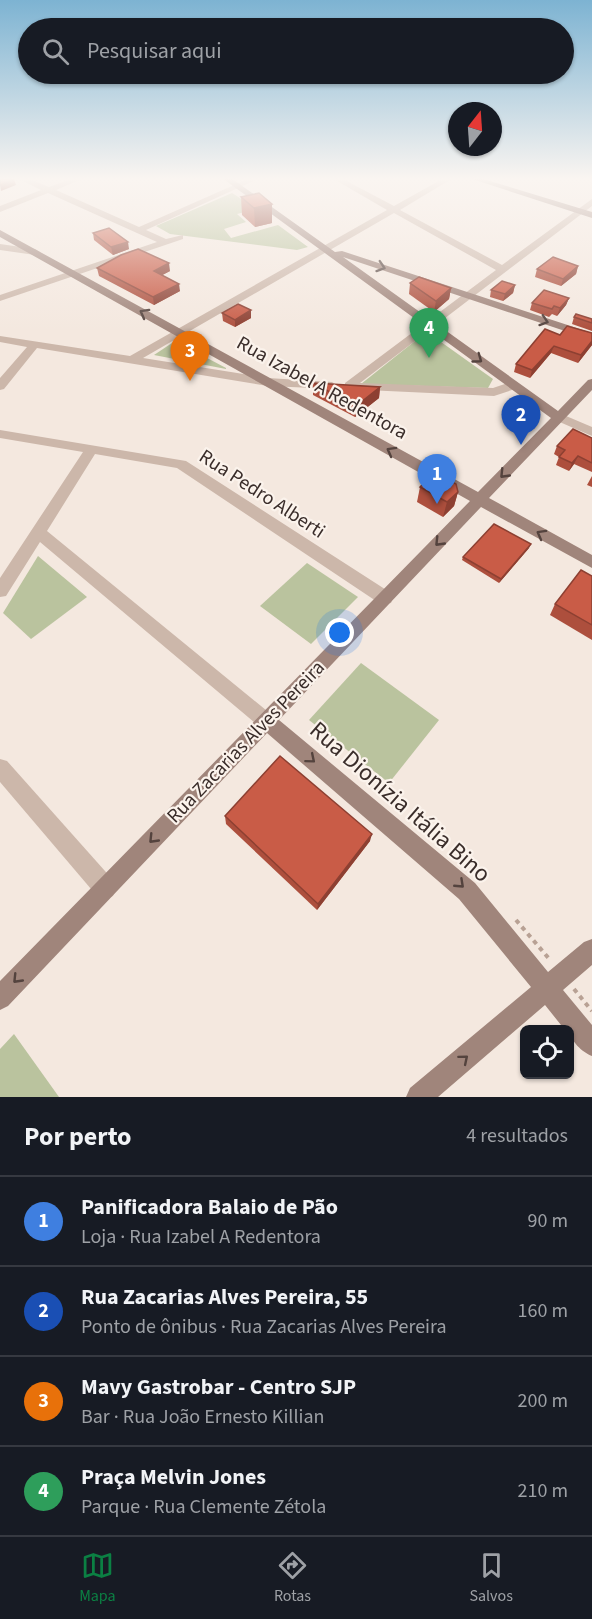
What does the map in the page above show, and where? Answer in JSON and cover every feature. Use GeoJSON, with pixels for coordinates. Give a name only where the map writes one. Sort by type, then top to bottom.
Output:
{"type":"FeatureCollection","features":[{"type":"Feature","properties":{"kind":"main road"},"geometry":{"type":"LineString","coordinates":[[298,229],[559,417]]}},
{"type":"Feature","properties":{"kind":"main road","name":"Rua Izabel A Redentora"},"geometry":{"type":"LineString","coordinates":[[0,232],[592,562]]}},
{"type":"Feature","properties":{"kind":"main road"},"geometry":{"type":"LineString","coordinates":[[325,249],[592,337]]}},
{"type":"Feature","properties":{"kind":"main road","name":"Rua Zacarias Alves Pereira"},"geometry":{"type":"LineString","coordinates":[[0,998],[592,383]]}},
{"type":"Feature","properties":{"kind":"main road","name":"Rua Dionízia Itália Bino"},"geometry":{"type":"LineString","coordinates":[[266,721],[467,891],[592,1044]]}},
{"type":"Feature","properties":{"kind":"main road"},"geometry":{"type":"LineString","coordinates":[[419,1097],[592,950]]}},
{"type":"Feature","properties":{"kind":"street"},"geometry":{"type":"LineString","coordinates":[[134,359],[359,229]]}},
{"type":"Feature","properties":{"kind":"street"},"geometry":{"type":"LineString","coordinates":[[430,229],[503,270]]}},
{"type":"Feature","properties":{"kind":"street"},"geometry":{"type":"LineString","coordinates":[[350,386],[556,229]]}},
{"type":"Feature","properties":{"kind":"street"},"geometry":{"type":"LineString","coordinates":[[139,230],[166,242]]}},
{"type":"Feature","properties":{"kind":"street"},"geometry":{"type":"LineString","coordinates":[[0,298],[180,237]]}},
{"type":"Feature","properties":{"kind":"street"},"geometry":{"type":"LineString","coordinates":[[0,247],[35,252]]}},
{"type":"Feature","properties":{"kind":"street"},"geometry":{"type":"LineString","coordinates":[[0,339],[268,382],[494,392],[514,385]]}},
{"type":"Feature","properties":{"kind":"street"},"geometry":{"type":"LineString","coordinates":[[0,386],[35,344]]}},
{"type":"Feature","properties":{"kind":"street"},"geometry":{"type":"LineString","coordinates":[[559,417],[592,432]]}},
{"type":"Feature","properties":{"kind":"street","name":"Rua Pedro Alberti"},"geometry":{"type":"LineString","coordinates":[[0,434],[181,464],[385,598]]}},
{"type":"Feature","properties":{"kind":"street"},"geometry":{"type":"LineString","coordinates":[[0,591],[92,449]]}},
{"type":"Feature","properties":{"kind":"street","name":"Rua Dionízia Itália Bino"},"geometry":{"type":"LineString","coordinates":[[38,532],[266,721]]}},
{"type":"Feature","properties":{"kind":"street"},"geometry":{"type":"LineString","coordinates":[[0,768],[105,888]]}},
{"type":"Feature","properties":{"kind":"path"},"geometry":{"type":"LineString","coordinates":[[578,994],[592,1011]]}},
{"type":"Feature","properties":{"kind":"green space"},"geometry":{"type":"Polygon","coordinates":[[[162,229],[224,229],[231,238],[263,229],[284,229],[308,247],[297,250],[170,234],[162,229]]]}},
{"type":"Feature","properties":{"kind":"green space"},"geometry":{"type":"Polygon","coordinates":[[[420,337],[434,337],[493,379],[488,388],[361,384],[420,337]]]}},
{"type":"Feature","properties":{"kind":"green space"},"geometry":{"type":"Polygon","coordinates":[[[175,341],[226,368],[226,369],[154,355],[175,341]]]}},
{"type":"Feature","properties":{"kind":"green space"},"geometry":{"type":"Polygon","coordinates":[[[38,556],[87,597],[31,639],[3,613],[38,556]]]}},
{"type":"Feature","properties":{"kind":"green space"},"geometry":{"type":"Polygon","coordinates":[[[307,563],[358,597],[311,644],[260,606],[307,563]]]}},
{"type":"Feature","properties":{"kind":"green space"},"geometry":{"type":"Polygon","coordinates":[[[361,663],[439,720],[389,783],[309,720],[361,663]]]}},
{"type":"Feature","properties":{"kind":"green space"},"geometry":{"type":"Polygon","coordinates":[[[14,1034],[59,1097],[0,1097],[0,1049],[14,1034]]]}},
{"type":"Feature","properties":{"kind":"building"},"geometry":{"type":"Polygon","coordinates":[[[111,229],[128,242],[111,247],[93,233],[111,229]]]}},
{"type":"Feature","properties":{"kind":"building"},"geometry":{"type":"Polygon","coordinates":[[[138,249],[169,263],[154,271],[179,284],[153,297],[97,268],[138,249]]]}},
{"type":"Feature","properties":{"kind":"building"},"geometry":{"type":"Polygon","coordinates":[[[553,257],[578,266],[563,279],[537,269],[553,257]]]}},
{"type":"Feature","properties":{"kind":"building"},"geometry":{"type":"Polygon","coordinates":[[[419,277],[451,288],[436,301],[410,283],[419,277]]]}},
{"type":"Feature","properties":{"kind":"building"},"geometry":{"type":"Polygon","coordinates":[[[502,281],[515,285],[505,294],[491,290],[502,281]]]}},
{"type":"Feature","properties":{"kind":"building"},"geometry":{"type":"Polygon","coordinates":[[[544,290],[569,298],[560,308],[554,306],[552,309],[532,303],[544,290]]]}},
{"type":"Feature","properties":{"kind":"building"},"geometry":{"type":"Polygon","coordinates":[[[238,304],[251,310],[235,320],[222,313],[238,304]]]}},
{"type":"Feature","properties":{"kind":"building"},"geometry":{"type":"Polygon","coordinates":[[[576,314],[592,319],[592,323],[574,317],[576,314]]]}},
{"type":"Feature","properties":{"kind":"building"},"geometry":{"type":"Polygon","coordinates":[[[567,326],[592,333],[592,341],[581,355],[554,346],[532,370],[516,364],[545,329],[560,335],[567,326]]]}},
{"type":"Feature","properties":{"kind":"building"},"geometry":{"type":"Polygon","coordinates":[[[313,383],[380,387],[356,406],[313,383]]]}},
{"type":"Feature","properties":{"kind":"building"},"geometry":{"type":"Polygon","coordinates":[[[573,429],[592,438],[592,463],[578,456],[572,463],[559,457],[565,450],[557,446],[573,429]]]}},
{"type":"Feature","properties":{"kind":"building"},"geometry":{"type":"Polygon","coordinates":[[[434,473],[456,484],[458,492],[447,502],[420,487],[434,473]]]}},
{"type":"Feature","properties":{"kind":"building"},"geometry":{"type":"Polygon","coordinates":[[[494,524],[531,544],[501,579],[463,557],[494,524]]]}},
{"type":"Feature","properties":{"kind":"building"},"geometry":{"type":"Polygon","coordinates":[[[581,570],[592,576],[592,625],[555,604],[581,570]]]}},
{"type":"Feature","properties":{"kind":"building"},"geometry":{"type":"Polygon","coordinates":[[[280,756],[372,834],[318,904],[225,816],[280,756]]]}},
{"type":"Feature","properties":{"kind":"place","name":"Praça Melvin Jones"},"geometry":{"type":"Point","coordinates":[429,358]}},
{"type":"Feature","properties":{"kind":"place","name":"Mavy Gastrobar - Centro SJP"},"geometry":{"type":"Point","coordinates":[190,381]}},
{"type":"Feature","properties":{"kind":"place","name":"Rua Zacarias Alves Pereira, 55"},"geometry":{"type":"Point","coordinates":[521,445]}},
{"type":"Feature","properties":{"kind":"place","name":"Panificadora Balaio de Pão"},"geometry":{"type":"Point","coordinates":[437,504]}}]}
